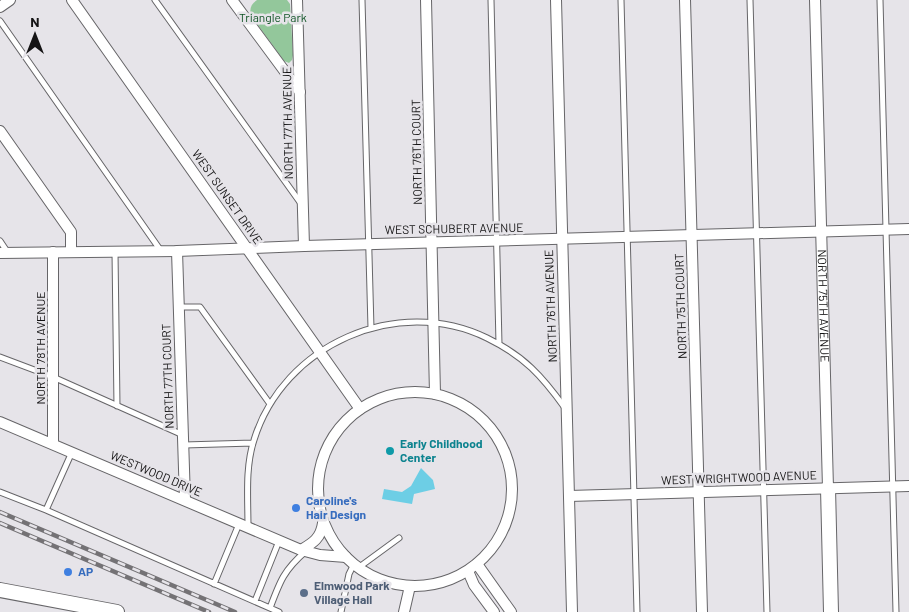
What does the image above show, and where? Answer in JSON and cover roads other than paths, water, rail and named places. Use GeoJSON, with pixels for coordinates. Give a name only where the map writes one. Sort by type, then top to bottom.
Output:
{"type":"FeatureCollection","features":[{"type":"Feature","properties":{"kind":"street"},"geometry":{"type":"LineString","coordinates":[[0,7],[10,0]]}},
{"type":"Feature","properties":{"kind":"street","name":"WEST SUNSET DRIVE"},"geometry":{"type":"LineString","coordinates":[[72,0],[360,410]]}},
{"type":"Feature","properties":{"kind":"street"},"geometry":{"type":"LineString","coordinates":[[232,0],[300,92]]}},
{"type":"Feature","properties":{"kind":"street","name":"NORTH 77TH AVENUE"},"geometry":{"type":"LineString","coordinates":[[298,0],[304,246]]}},
{"type":"Feature","properties":{"kind":"street","name":"NORTH 76TH COURT"},"geometry":{"type":"LineString","coordinates":[[426,0],[435,394]]}},
{"type":"Feature","properties":{"kind":"street","name":"NORTH 76TH AVENUE"},"geometry":{"type":"LineString","coordinates":[[556,0],[572,612]]}},
{"type":"Feature","properties":{"kind":"street","name":"NORTH 75TH COURT"},"geometry":{"type":"LineString","coordinates":[[685,0],[702,612]]}},
{"type":"Feature","properties":{"kind":"street","name":"NORTH 75TH AVENUE"},"geometry":{"type":"LineString","coordinates":[[815,0],[831,612]]}},
{"type":"Feature","properties":{"kind":"street"},"geometry":{"type":"LineString","coordinates":[[0,131],[71,232],[71,251]]}},
{"type":"Feature","properties":{"kind":"street","name":"WEST SCHUBERT AVENUE"},"geometry":{"type":"LineString","coordinates":[[4,253],[161,251],[909,230]]}},
{"type":"Feature","properties":{"kind":"street","name":"NORTH 77TH COURT"},"geometry":{"type":"LineString","coordinates":[[177,250],[185,500]]}},
{"type":"Feature","properties":{"kind":"street","name":"NORTH 78TH AVENUE"},"geometry":{"type":"LineString","coordinates":[[53,252],[53,443]]}},
{"type":"Feature","properties":{"kind":"street"},"geometry":{"type":"LineString","coordinates":[[412,392],[435,394],[461,403],[484,420],[500,442],[510,466],[512,497],[508,519],[498,540],[492,550],[477,564],[468,571],[445,582],[426,586],[410,586],[385,581],[356,566],[337,546],[323,523],[318,488],[320,471],[324,454],[337,432],[348,419],[360,410],[379,399],[393,395],[412,392]]}},
{"type":"Feature","properties":{"kind":"street","name":"WESTWOOD DRIVE"},"geometry":{"type":"LineString","coordinates":[[0,422],[303,551],[346,557]]}},
{"type":"Feature","properties":{"kind":"street","name":"WEST WRIGHTWOOD AVENUE"},"geometry":{"type":"LineString","coordinates":[[569,496],[909,486]]}},
{"type":"Feature","properties":{"kind":"street"},"geometry":{"type":"LineString","coordinates":[[303,551],[319,537],[323,523]]}},
{"type":"Feature","properties":{"kind":"street"},"geometry":{"type":"LineString","coordinates":[[477,564],[511,612]]}},
{"type":"Feature","properties":{"kind":"street"},"geometry":{"type":"LineString","coordinates":[[468,571],[474,585],[494,612]]}},
{"type":"Feature","properties":{"kind":"street"},"geometry":{"type":"LineString","coordinates":[[404,612],[410,586]]}},
{"type":"Feature","properties":{"kind":"street"},"geometry":{"type":"LineString","coordinates":[[0,590],[55,607],[117,612]]}},
{"type":"Feature","properties":{"kind":"lane"},"geometry":{"type":"LineString","coordinates":[[156,0],[303,207]]}},
{"type":"Feature","properties":{"kind":"lane"},"geometry":{"type":"LineString","coordinates":[[362,0],[371,328]]}},
{"type":"Feature","properties":{"kind":"lane"},"geometry":{"type":"LineString","coordinates":[[491,0],[499,344]]}},
{"type":"Feature","properties":{"kind":"lane"},"geometry":{"type":"LineString","coordinates":[[621,0],[637,612]]}},
{"type":"Feature","properties":{"kind":"lane"},"geometry":{"type":"LineString","coordinates":[[750,0],[767,612]]}},
{"type":"Feature","properties":{"kind":"lane"},"geometry":{"type":"LineString","coordinates":[[880,0],[896,612]]}},
{"type":"Feature","properties":{"kind":"lane"},"geometry":{"type":"LineString","coordinates":[[0,21],[161,251]]}},
{"type":"Feature","properties":{"kind":"lane"},"geometry":{"type":"LineString","coordinates":[[0,241],[4,253]]}},
{"type":"Feature","properties":{"kind":"lane"},"geometry":{"type":"LineString","coordinates":[[114,251],[117,406]]}},
{"type":"Feature","properties":{"kind":"lane"},"geometry":{"type":"LineString","coordinates":[[179,307],[200,307],[270,404]]}},
{"type":"Feature","properties":{"kind":"lane"},"geometry":{"type":"LineString","coordinates":[[214,584],[244,526],[253,443],[270,404],[288,380],[320,351],[348,336],[371,328],[407,322],[434,323],[468,330],[499,344],[534,369],[567,410]]}},
{"type":"Feature","properties":{"kind":"lane"},"geometry":{"type":"LineString","coordinates":[[0,357],[117,406],[183,440],[253,443]]}},
{"type":"Feature","properties":{"kind":"lane"},"geometry":{"type":"LineString","coordinates":[[46,510],[72,452]]}},
{"type":"Feature","properties":{"kind":"lane"},"geometry":{"type":"LineString","coordinates":[[0,492],[46,510],[279,612]]}},
{"type":"Feature","properties":{"kind":"lane"},"geometry":{"type":"LineString","coordinates":[[341,612],[349,574],[356,566],[399,538]]}},
{"type":"Feature","properties":{"kind":"lane"},"geometry":{"type":"LineString","coordinates":[[255,602],[280,541]]}},
{"type":"Feature","properties":{"kind":"lane"},"geometry":{"type":"LineString","coordinates":[[270,608],[284,573],[303,551]]}},
{"type":"Feature","properties":{"kind":"water"},"geometry":{"type":"Polygon","coordinates":[[[421,468],[433,480],[435,489],[414,494],[412,504],[382,499],[384,489],[402,492],[411,486],[421,468]]]}},
{"type":"Feature","properties":{"kind":"railway"},"geometry":{"type":"LineString","coordinates":[[0,512],[235,612]]}},
{"type":"Feature","properties":{"kind":"railway"},"geometry":{"type":"LineString","coordinates":[[0,523],[209,612]]}},
{"type":"Feature","properties":{"kind":"place","name":"Early Childhood Center"},"geometry":{"type":"Point","coordinates":[390,451]}},
{"type":"Feature","properties":{"kind":"place","name":"Caroline's Hair Design"},"geometry":{"type":"Point","coordinates":[296,508]}},
{"type":"Feature","properties":{"kind":"place","name":"AP"},"geometry":{"type":"Point","coordinates":[68,572]}},
{"type":"Feature","properties":{"kind":"place","name":"Elmwood Park Village Hall"},"geometry":{"type":"Point","coordinates":[304,593]}},
{"type":"Feature","properties":{"kind":"park label","name":"Triangle Park"},"geometry":{"type":"Point","coordinates":[273,18]}}]}
